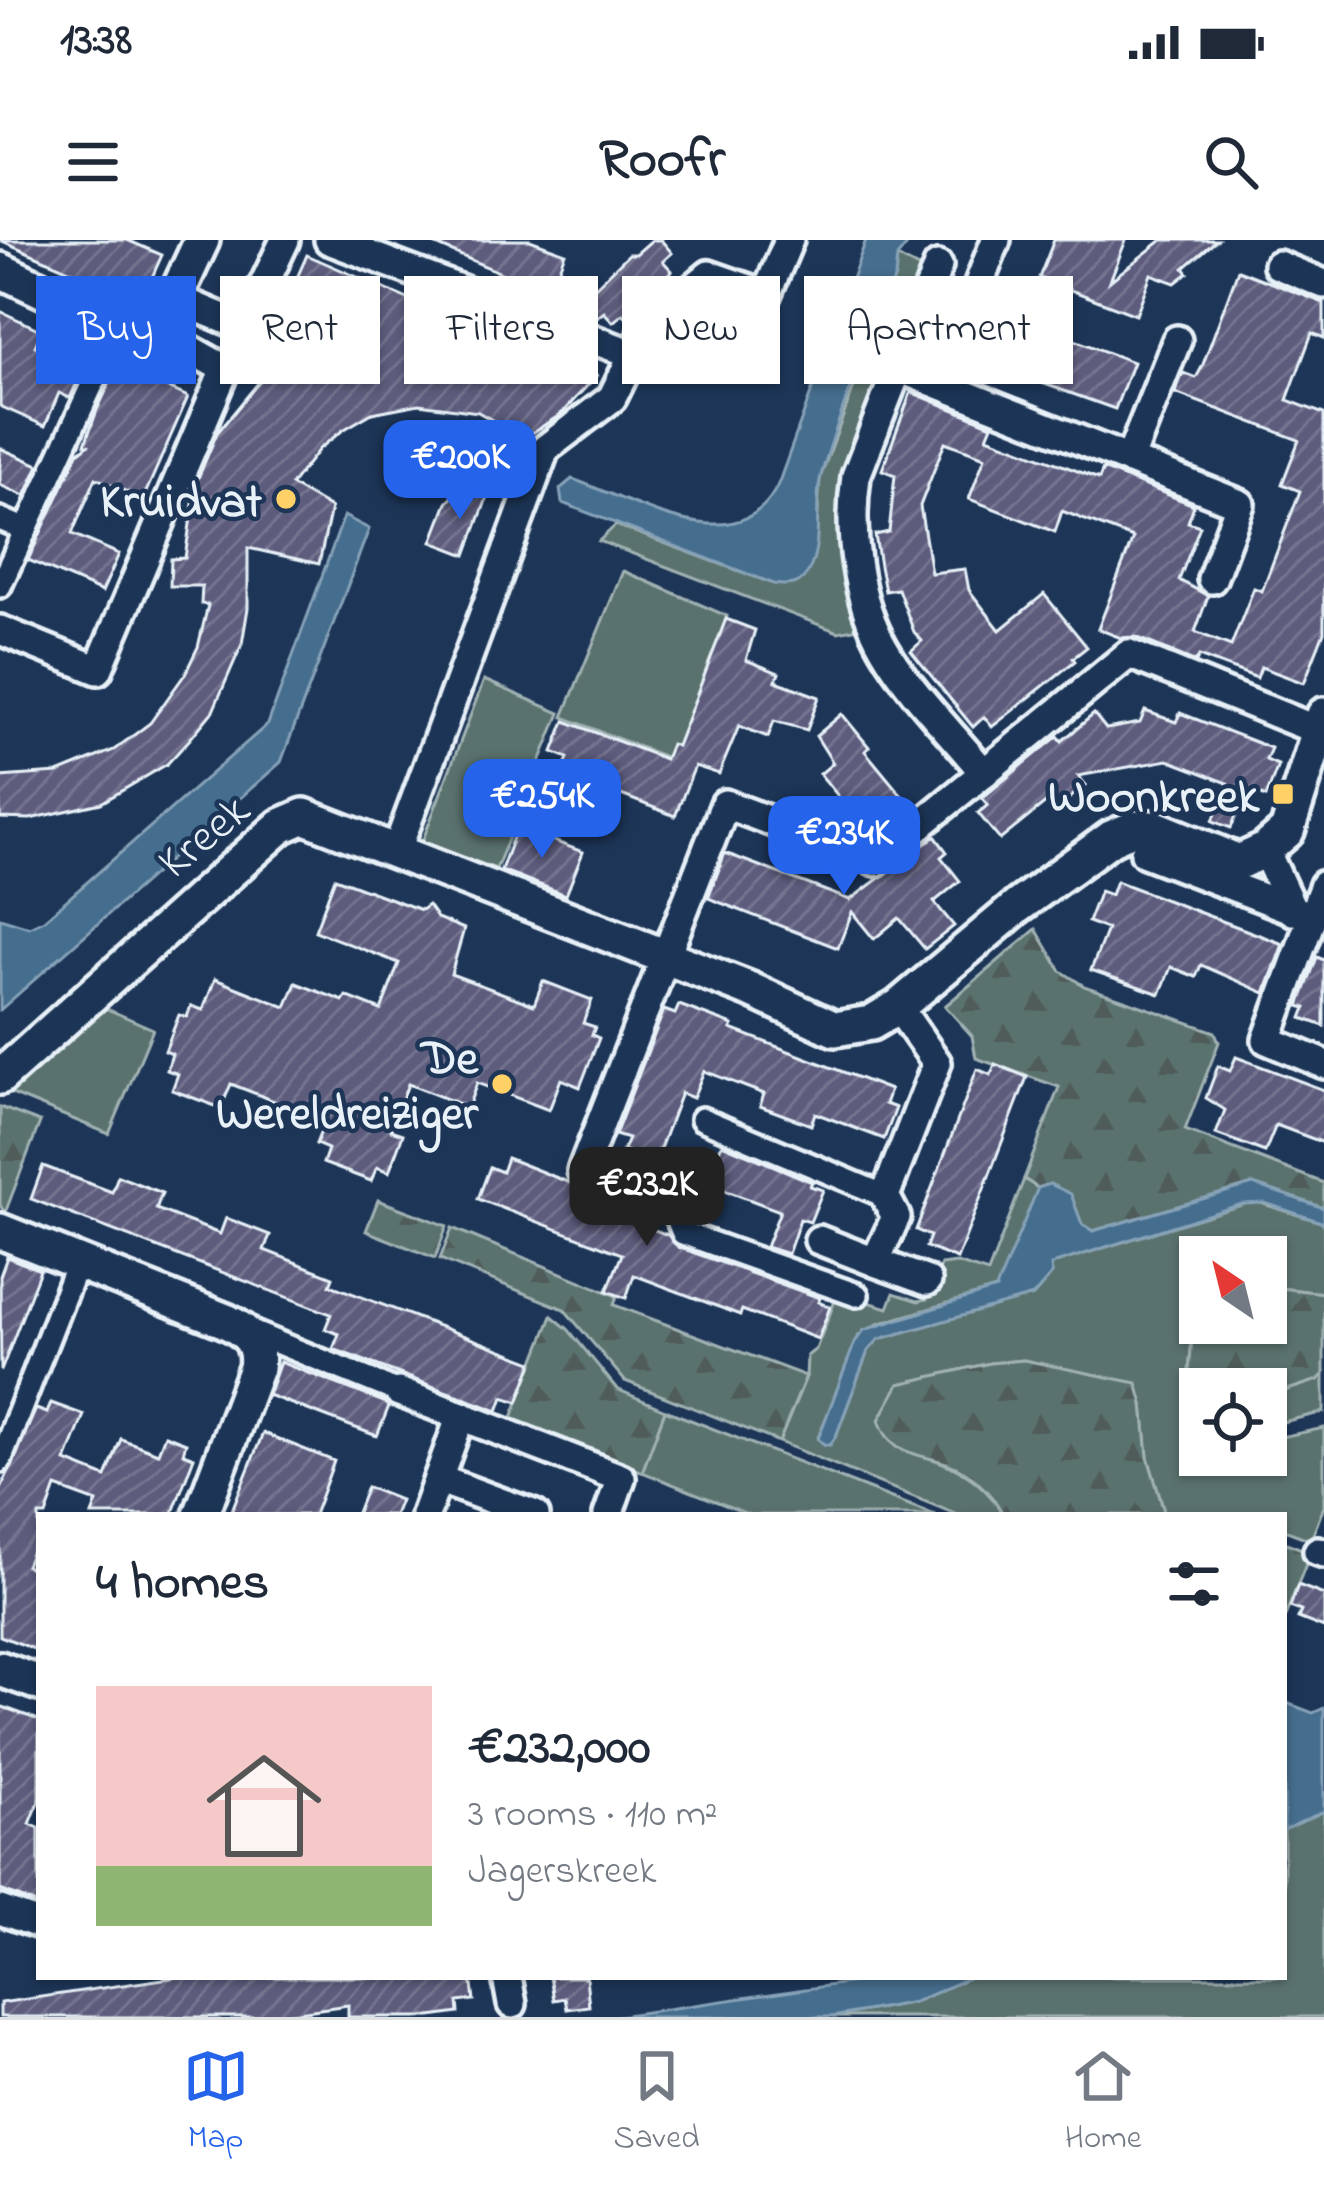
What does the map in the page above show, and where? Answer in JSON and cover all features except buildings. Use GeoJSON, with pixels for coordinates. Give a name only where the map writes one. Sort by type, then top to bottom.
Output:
{"type":"FeatureCollection","features":[{"type":"Feature","properties":{"kind":"street"},"geometry":{"type":"LineString","coordinates":[[185,276],[202,240]]}},
{"type":"Feature","properties":{"kind":"street"},"geometry":{"type":"LineString","coordinates":[[196,307],[244,327],[284,240]]}},
{"type":"Feature","properties":{"kind":"street"},"geometry":{"type":"LineString","coordinates":[[328,240],[622,350]]}},
{"type":"Feature","properties":{"kind":"street"},"geometry":{"type":"LineString","coordinates":[[774,276],[789,240]]}},
{"type":"Feature","properties":{"kind":"street"},"geometry":{"type":"LineString","coordinates":[[982,276],[996,240]]}},
{"type":"Feature","properties":{"kind":"street"},"geometry":{"type":"LineString","coordinates":[[1278,265],[1324,284]]}},
{"type":"Feature","properties":{"kind":"street"},"geometry":{"type":"LineString","coordinates":[[934,276],[938,266]]}},
{"type":"Feature","properties":{"kind":"street"},"geometry":{"type":"LineString","coordinates":[[0,270],[36,287]]}},
{"type":"Feature","properties":{"kind":"street"},"geometry":{"type":"LineString","coordinates":[[1130,458],[1177,340]]}},
{"type":"Feature","properties":{"kind":"street"},"geometry":{"type":"LineString","coordinates":[[0,630],[98,670],[225,368],[196,352]]}},
{"type":"Feature","properties":{"kind":"street"},"geometry":{"type":"LineString","coordinates":[[397,852],[545,449],[612,398],[622,376]]}},
{"type":"Feature","properties":{"kind":"street"},"geometry":{"type":"LineString","coordinates":[[0,586],[93,384]]}},
{"type":"Feature","properties":{"kind":"street"},"geometry":{"type":"LineString","coordinates":[[890,384],[856,476],[850,511],[865,608],[886,652],[984,773]]}},
{"type":"Feature","properties":{"kind":"street"},"geometry":{"type":"LineString","coordinates":[[940,384],[1240,504],[1212,579]]}},
{"type":"Feature","properties":{"kind":"street"},"geometry":{"type":"LineString","coordinates":[[0,519],[26,530]]}},
{"type":"Feature","properties":{"kind":"street"},"geometry":{"type":"LineString","coordinates":[[857,1295],[683,1233],[670,1203],[582,1171],[724,804],[876,860],[1129,654],[1322,726],[1287,831],[1265,850],[1302,914]]}},
{"type":"Feature","properties":{"kind":"street","name":"Kreek"},"geometry":{"type":"LineString","coordinates":[[0,1077],[280,826],[304,817],[664,956],[835,1029],[871,1023],[898,1007],[1018,906],[1111,838],[1134,828],[1156,828],[1239,862],[1265,850]]}},
{"type":"Feature","properties":{"kind":"street"},"geometry":{"type":"LineString","coordinates":[[1144,854],[1302,914]]}},
{"type":"Feature","properties":{"kind":"street"},"geometry":{"type":"LineString","coordinates":[[1324,884],[1302,914],[1267,1040],[1324,1064]]}},
{"type":"Feature","properties":{"kind":"street"},"geometry":{"type":"LineString","coordinates":[[885,1196],[937,1063],[898,1007]]}},
{"type":"Feature","properties":{"kind":"street"},"geometry":{"type":"LineString","coordinates":[[702,1119],[885,1196],[896,1217],[875,1262]]}},
{"type":"Feature","properties":{"kind":"street"},"geometry":{"type":"LineString","coordinates":[[0,1232],[621,1478],[609,1512]]}},
{"type":"Feature","properties":{"kind":"street"},"geometry":{"type":"LineString","coordinates":[[819,1240],[928,1281]]}},
{"type":"Feature","properties":{"kind":"street"},"geometry":{"type":"LineString","coordinates":[[0,1461],[77,1261]]}},
{"type":"Feature","properties":{"kind":"street"},"geometry":{"type":"LineString","coordinates":[[202,1512],[256,1368],[256,1346],[244,1329]]}},
{"type":"Feature","properties":{"kind":"street"},"geometry":{"type":"LineString","coordinates":[[426,1512],[461,1416]]}},
{"type":"Feature","properties":{"kind":"street"},"geometry":{"type":"LineString","coordinates":[[438,1479],[527,1512]]}},
{"type":"Feature","properties":{"kind":"street"},"geometry":{"type":"LineString","coordinates":[[0,1669],[36,1682]]}},
{"type":"Feature","properties":{"kind":"street"},"geometry":{"type":"LineString","coordinates":[[0,1910],[36,1923]]}},
{"type":"Feature","properties":{"kind":"green space"},"geometry":{"type":"Polygon","coordinates":[[[897,257],[922,270],[920,276],[895,276],[897,257]]]}},
{"type":"Feature","properties":{"kind":"green space"},"geometry":{"type":"Polygon","coordinates":[[[855,384],[879,384],[845,475],[864,627],[838,632],[599,541],[616,525],[774,584],[816,546],[820,478],[855,384]]]}},
{"type":"Feature","properties":{"kind":"green space"},"geometry":{"type":"Polygon","coordinates":[[[623,571],[727,616],[675,761],[563,717],[623,571]]]}},
{"type":"Feature","properties":{"kind":"green space"},"geometry":{"type":"Polygon","coordinates":[[[484,680],[560,713],[496,869],[422,842],[484,680]]]}},
{"type":"Feature","properties":{"kind":"green space"},"geometry":{"type":"Polygon","coordinates":[[[1036,929],[1061,971],[1084,986],[1215,1032],[1219,1042],[1185,1130],[1324,1183],[1324,1208],[1253,1184],[1093,1231],[1082,1225],[1050,1184],[1038,1188],[1024,1179],[1059,1087],[976,1058],[972,1036],[945,1006],[1036,929]]]}},
{"type":"Feature","properties":{"kind":"green space"},"geometry":{"type":"Polygon","coordinates":[[[105,1008],[153,1029],[109,1134],[7,1092],[105,1008]]]}},
{"type":"Feature","properties":{"kind":"green space"},"geometry":{"type":"Polygon","coordinates":[[[0,1107],[40,1122],[5,1213],[0,1205],[0,1107]]]}},
{"type":"Feature","properties":{"kind":"green space"},"geometry":{"type":"Polygon","coordinates":[[[1024,1179],[1038,1188],[996,1289],[878,1324],[859,1335],[818,1438],[836,1436],[868,1351],[879,1339],[1033,1296],[1052,1274],[1055,1263],[1254,1201],[1324,1223],[1324,1293],[1287,1289],[1287,1236],[1179,1236],[1179,1344],[1192,1344],[1189,1368],[1179,1368],[1179,1476],[1287,1476],[1287,1436],[1324,1428],[1324,1506],[1311,1540],[1287,1531],[1287,1512],[1164,1512],[1148,1457],[1143,1404],[1024,1360],[900,1384],[896,1447],[944,1463],[970,1478],[1002,1512],[951,1512],[779,1442],[806,1377],[807,1356],[816,1349],[838,1293],[888,1308],[894,1293],[927,1299],[941,1265],[957,1263],[988,1273],[1024,1179]]]}},
{"type":"Feature","properties":{"kind":"green space"},"geometry":{"type":"Polygon","coordinates":[[[378,1200],[447,1226],[435,1258],[366,1231],[378,1200]]]}},
{"type":"Feature","properties":{"kind":"green space"},"geometry":{"type":"Polygon","coordinates":[[[452,1228],[617,1296],[614,1305],[806,1376],[779,1442],[625,1381],[564,1309],[440,1259],[452,1228]]]}},
{"type":"Feature","properties":{"kind":"green space"},"geometry":{"type":"Polygon","coordinates":[[[1287,1289],[1324,1293],[1324,1374],[1318,1380],[1287,1390],[1287,1368],[1189,1368],[1192,1344],[1287,1344],[1287,1289]]]}},
{"type":"Feature","properties":{"kind":"green space"},"geometry":{"type":"Polygon","coordinates":[[[552,1316],[617,1389],[665,1410],[642,1472],[511,1420],[552,1316]]]}},
{"type":"Feature","properties":{"kind":"green space"},"geometry":{"type":"Polygon","coordinates":[[[1024,1360],[1137,1383],[1148,1457],[1164,1512],[1002,1512],[965,1472],[903,1450],[885,1434],[879,1420],[899,1384],[1024,1360]]]}},
{"type":"Feature","properties":{"kind":"green space"},"geometry":{"type":"Polygon","coordinates":[[[1324,1374],[1324,1412],[1287,1421],[1287,1390],[1324,1374]]]}},
{"type":"Feature","properties":{"kind":"green space"},"geometry":{"type":"Polygon","coordinates":[[[665,1410],[927,1512],[742,1512],[642,1472],[665,1410]]]}},
{"type":"Feature","properties":{"kind":"green space"},"geometry":{"type":"Polygon","coordinates":[[[1287,1543],[1307,1551],[1287,1612],[1287,1543]]]}},
{"type":"Feature","properties":{"kind":"green space"},"geometry":{"type":"Polygon","coordinates":[[[1324,1811],[1324,2017],[832,2017],[914,2002],[963,1980],[1287,1980],[1287,1829],[1324,1811]]]}},
{"type":"Feature","properties":{"kind":"water"},"geometry":{"type":"Polygon","coordinates":[[[866,240],[911,240],[897,257],[895,276],[853,276],[866,240]]]}},
{"type":"Feature","properties":{"kind":"water"},"geometry":{"type":"Polygon","coordinates":[[[814,384],[852,384],[819,483],[815,555],[808,572],[792,584],[774,584],[562,503],[560,489],[572,479],[654,511],[713,524],[739,521],[762,507],[779,482],[814,384]]]}},
{"type":"Feature","properties":{"kind":"water"},"geometry":{"type":"Polygon","coordinates":[[[344,516],[369,529],[281,762],[0,1010],[0,918],[29,927],[44,920],[268,724],[344,516]]]}},
{"type":"Feature","properties":{"kind":"water"},"geometry":{"type":"Polygon","coordinates":[[[1050,1184],[1071,1194],[1082,1224],[1093,1231],[1253,1184],[1324,1208],[1324,1223],[1265,1203],[1242,1204],[1055,1263],[1052,1274],[1033,1296],[879,1339],[868,1351],[836,1436],[830,1445],[818,1439],[855,1342],[864,1330],[996,1289],[1038,1188],[1050,1184]]]}},
{"type":"Feature","properties":{"kind":"water"},"geometry":{"type":"Polygon","coordinates":[[[1287,1703],[1313,1713],[1324,1708],[1324,1811],[1287,1829],[1287,1703]]]}},
{"type":"Feature","properties":{"kind":"water"},"geometry":{"type":"Polygon","coordinates":[[[867,1980],[963,1980],[914,2002],[832,2017],[612,2017],[867,1980]]]}},
{"type":"Feature","properties":{"kind":"place","name":"Kruidvat"},"geometry":{"type":"Point","coordinates":[286,499]}},
{"type":"Feature","properties":{"kind":"place","name":"Woonkreek"},"geometry":{"type":"Point","coordinates":[1283,794]}},
{"type":"Feature","properties":{"kind":"place","name":"De Wereldreiziger"},"geometry":{"type":"Point","coordinates":[502,1084]}}]}
